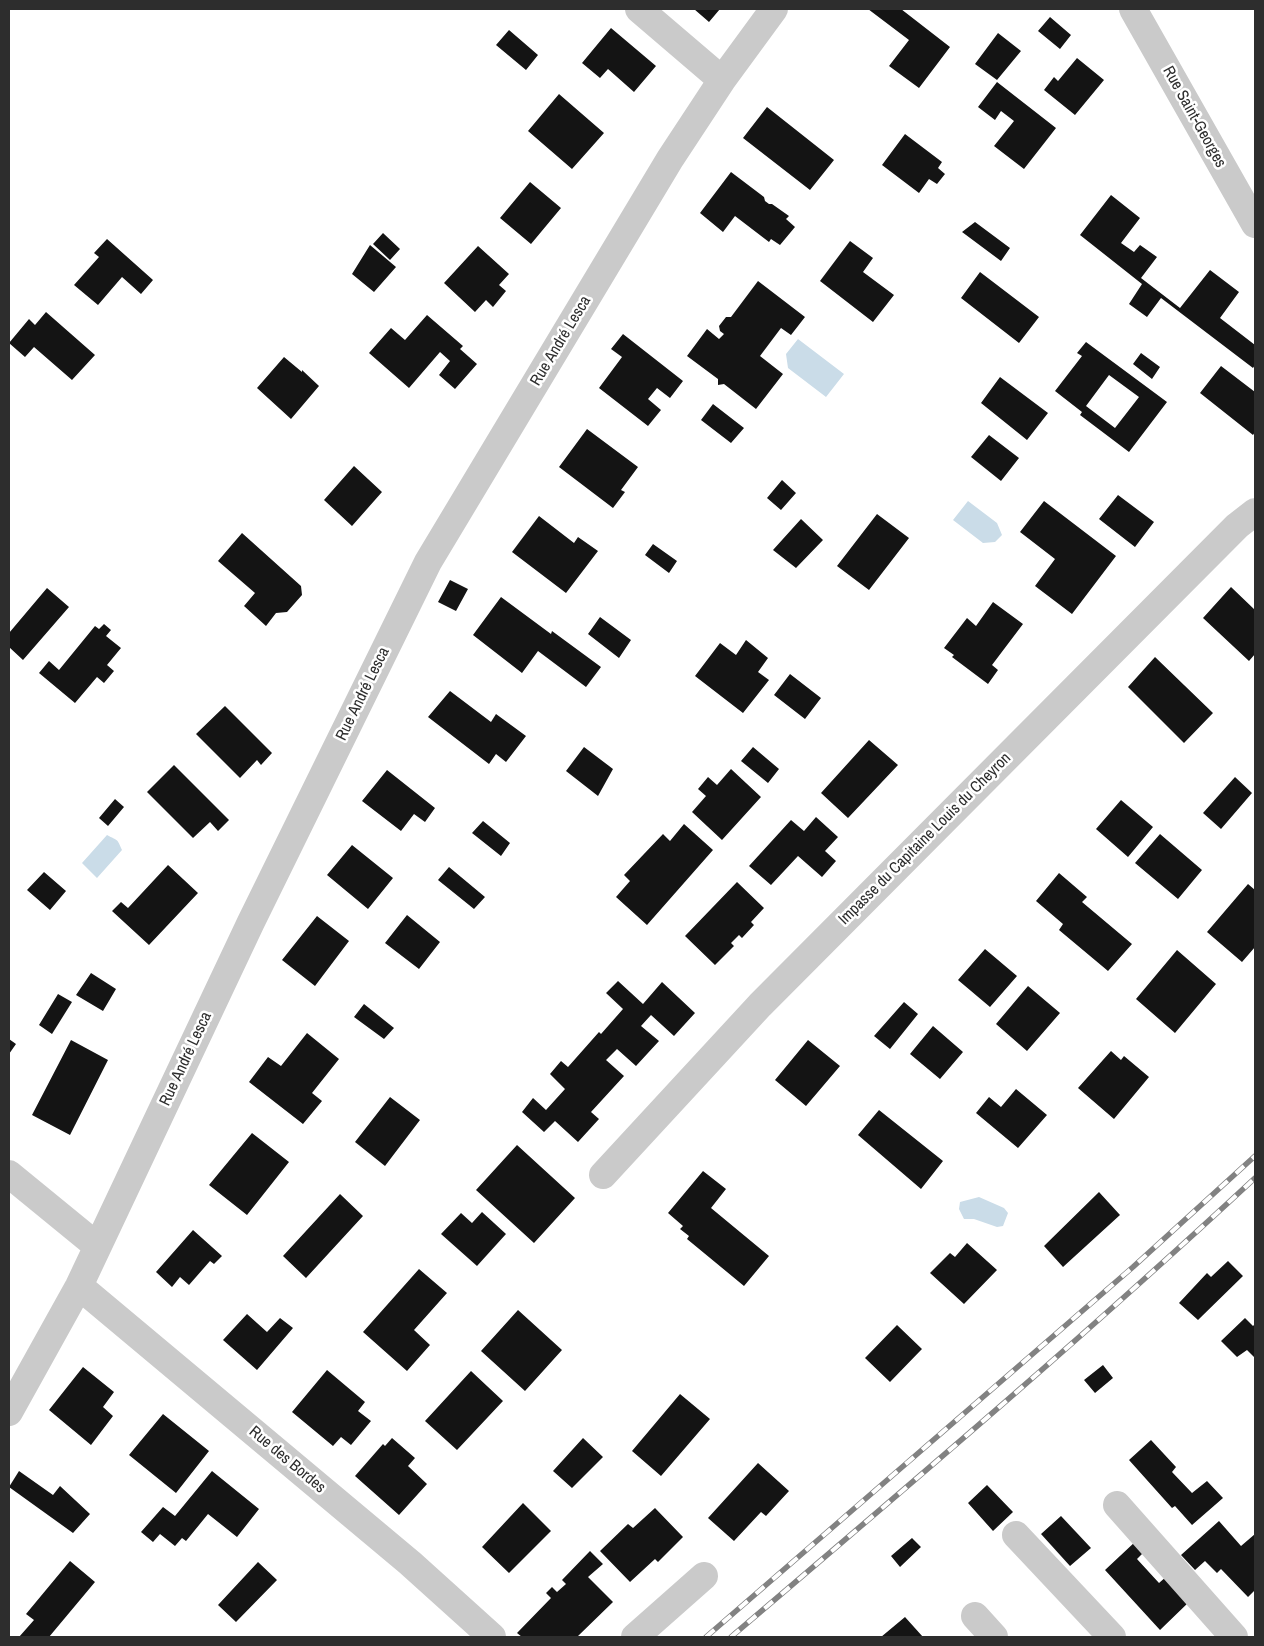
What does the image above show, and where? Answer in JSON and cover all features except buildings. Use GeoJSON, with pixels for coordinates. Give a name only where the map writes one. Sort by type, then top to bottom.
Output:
{"type":"FeatureCollection","features":[{"type":"Feature","properties":{"kind":"street"},"geometry":{"type":"LineString","coordinates":[[639,9],[722,80]]}},
{"type":"Feature","properties":{"kind":"street","name":"Rue André Lesca"},"geometry":{"type":"LineString","coordinates":[[9,1412],[79,1286],[251,922],[428,562],[670,159],[722,80],[774,9]]}},
{"type":"Feature","properties":{"kind":"street","name":"Rue Saint-Georges"},"geometry":{"type":"LineString","coordinates":[[1133,9],[1255,224]]}},
{"type":"Feature","properties":{"kind":"street","name":"Impasse du Capitaine Louis du Cheyron"},"geometry":{"type":"LineString","coordinates":[[603,1175],[760,1005],[1237,526],[1255,512]]}},
{"type":"Feature","properties":{"kind":"street"},"geometry":{"type":"LineString","coordinates":[[9,1174],[97,1246]]}},
{"type":"Feature","properties":{"kind":"street","name":"Rue des Bordes"},"geometry":{"type":"LineString","coordinates":[[79,1286],[410,1563],[492,1637]]}},
{"type":"Feature","properties":{"kind":"street"},"geometry":{"type":"LineString","coordinates":[[1117,1504],[1234,1637]]}},
{"type":"Feature","properties":{"kind":"street"},"geometry":{"type":"LineString","coordinates":[[1016,1535],[1112,1637]]}},
{"type":"Feature","properties":{"kind":"street"},"geometry":{"type":"LineString","coordinates":[[635,1637],[704,1576]]}},
{"type":"Feature","properties":{"kind":"street"},"geometry":{"type":"LineString","coordinates":[[974,1616],[994,1637]]}},
{"type":"Feature","properties":{"kind":"water"},"geometry":{"type":"Polygon","coordinates":[[[798,339],[844,374],[826,397],[788,368],[786,354],[798,339]]]}},
{"type":"Feature","properties":{"kind":"water"},"geometry":{"type":"Polygon","coordinates":[[[968,501],[997,523],[1002,535],[995,542],[983,543],[953,520],[968,501]]]}},
{"type":"Feature","properties":{"kind":"water"},"geometry":{"type":"Polygon","coordinates":[[[107,835],[117,840],[122,850],[97,878],[82,863],[107,835]]]}},
{"type":"Feature","properties":{"kind":"water"},"geometry":{"type":"Polygon","coordinates":[[[979,1197],[1004,1208],[1008,1213],[1003,1226],[997,1227],[974,1219],[964,1219],[959,1209],[960,1202],[979,1197]]]}},
{"type":"Feature","properties":{"kind":"railway"},"geometry":{"type":"LineString","coordinates":[[706,1637],[1133,1267],[1255,1156]]}},
{"type":"Feature","properties":{"kind":"railway"},"geometry":{"type":"LineString","coordinates":[[731,1637],[1061,1353],[1255,1178]]}}]}
